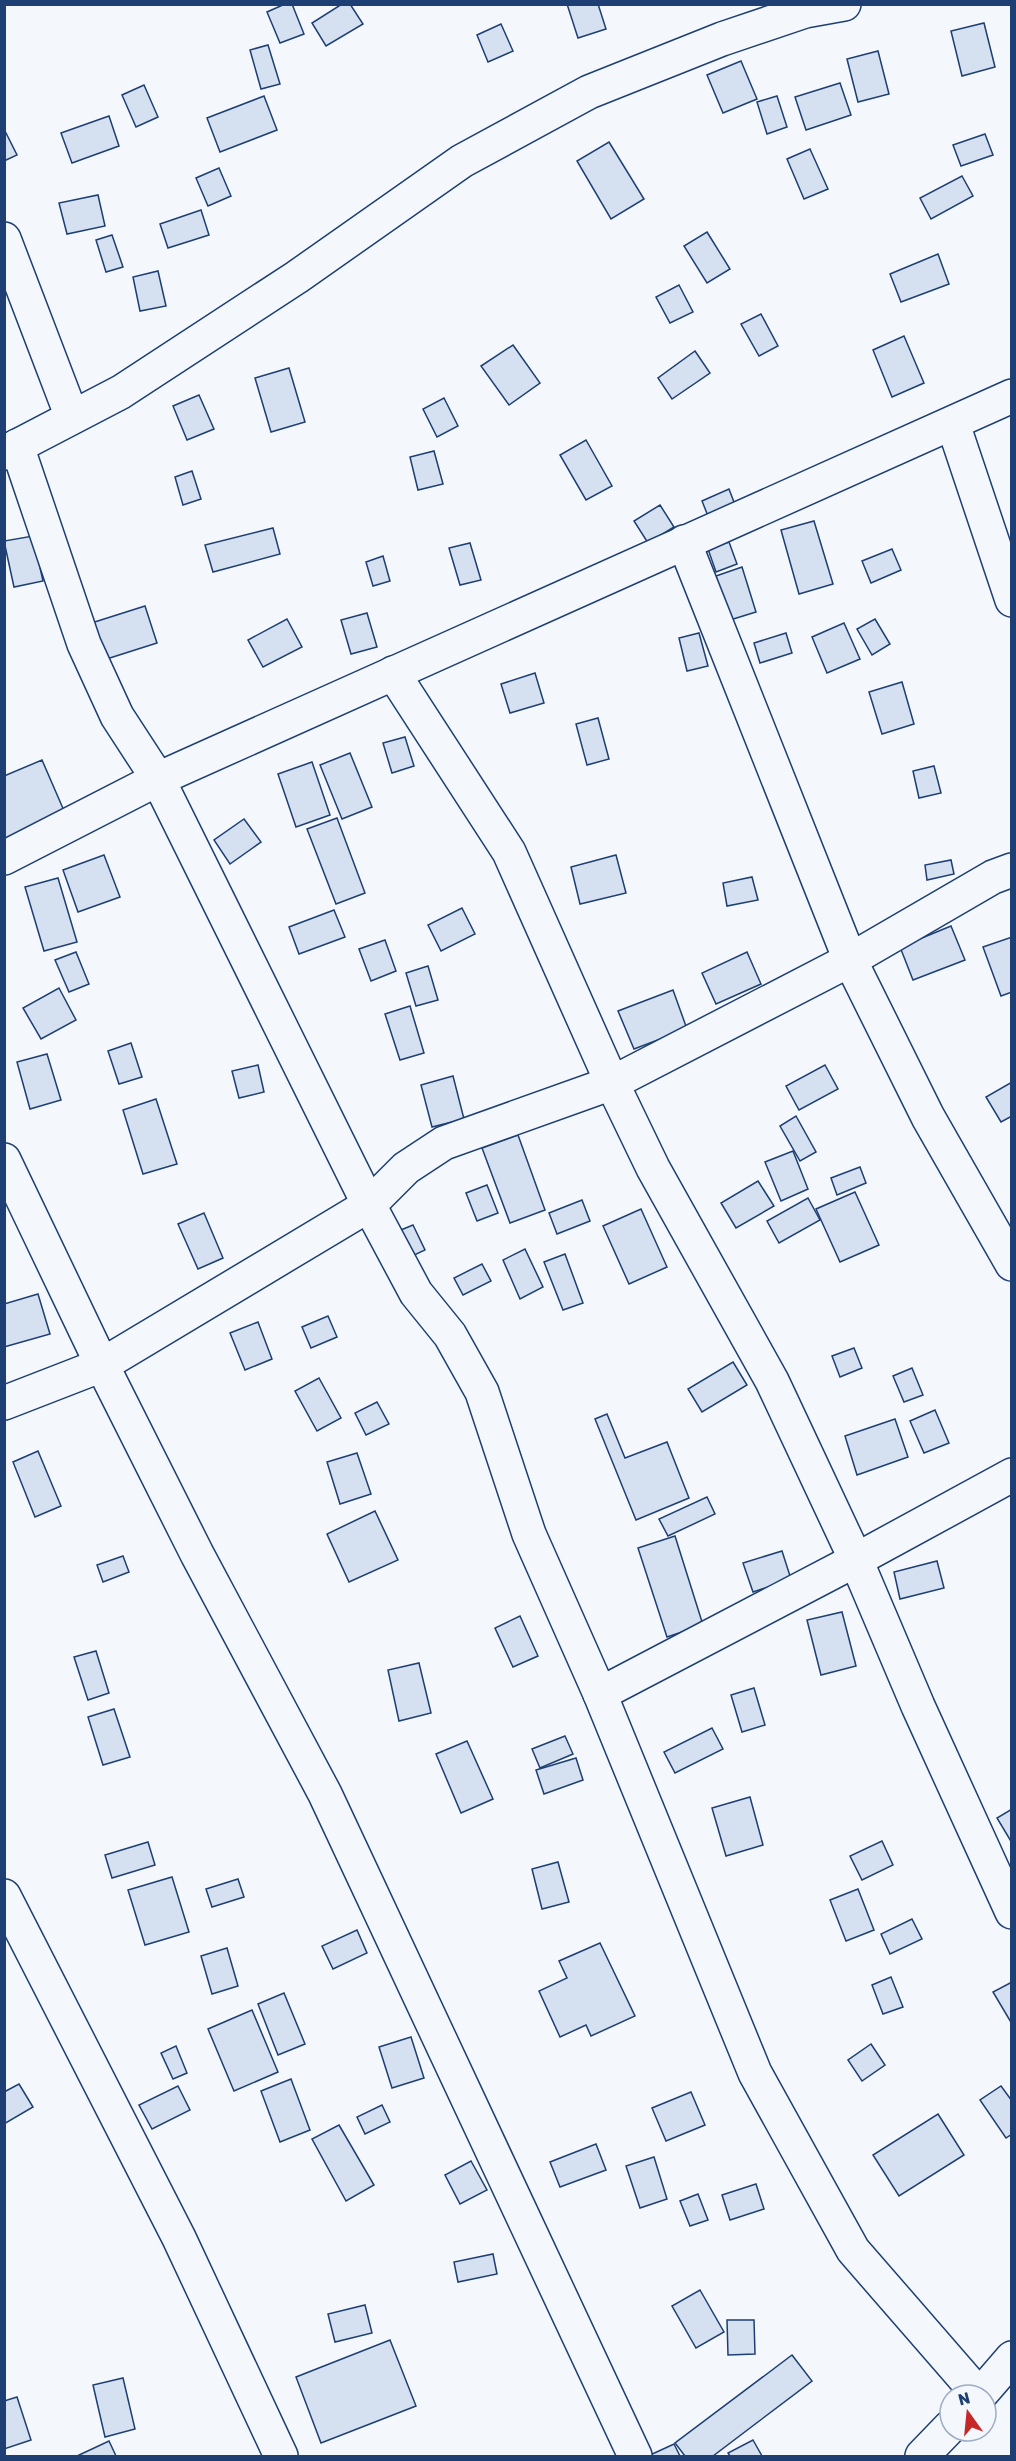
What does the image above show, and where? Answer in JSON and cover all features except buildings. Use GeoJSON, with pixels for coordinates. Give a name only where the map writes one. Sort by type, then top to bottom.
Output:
{"type":"FeatureCollection","features":[{"type":"Feature","properties":{"kind":"street"},"geometry":{"type":"LineString","coordinates":[[844,4],[805,11],[722,39],[589,92],[462,160],[297,277],[121,392],[11,449],[84,644],[117,716],[158,780],[369,1205],[416,1293],[450,1335],[482,1392],[529,1534],[600,1695],[755,2073],[853,2250],[969,2383]]}},
{"type":"Feature","properties":{"kind":"street"},"geometry":{"type":"LineString","coordinates":[[4,239],[72,417]]}},
{"type":"Feature","properties":{"kind":"street"},"geometry":{"type":"LineString","coordinates":[[4,858],[158,780],[1011,396]]}},
{"type":"Feature","properties":{"kind":"street"},"geometry":{"type":"LineString","coordinates":[[953,424],[1011,600]]}},
{"type":"Feature","properties":{"kind":"street"},"geometry":{"type":"LineString","coordinates":[[684,542],[850,960],[928,1117],[1011,1264]]}},
{"type":"Feature","properties":{"kind":"street"},"geometry":{"type":"LineString","coordinates":[[393,673],[509,852],[612,1083],[653,1168],[772,1381],[856,1560],[918,1706],[1011,1912]]}},
{"type":"Feature","properties":{"kind":"street"},"geometry":{"type":"LineString","coordinates":[[4,1403],[102,1365],[369,1205],[406,1168],[444,1143],[612,1083],[850,960],[993,877],[1011,870]]}},
{"type":"Feature","properties":{"kind":"street"},"geometry":{"type":"LineString","coordinates":[[4,1160],[102,1365],[197,1554],[325,1794],[635,2457]]}},
{"type":"Feature","properties":{"kind":"street"},"geometry":{"type":"LineString","coordinates":[[600,1695],[1011,1475]]}},
{"type":"Feature","properties":{"kind":"street"},"geometry":{"type":"LineString","coordinates":[[4,1896],[179,2238],[281,2457]]}},
{"type":"Feature","properties":{"kind":"street"},"geometry":{"type":"LineString","coordinates":[[989,2383],[1011,2358]]}},
{"type":"Feature","properties":{"kind":"street"},"geometry":{"type":"LineString","coordinates":[[922,2457],[938,2440]]}}]}
